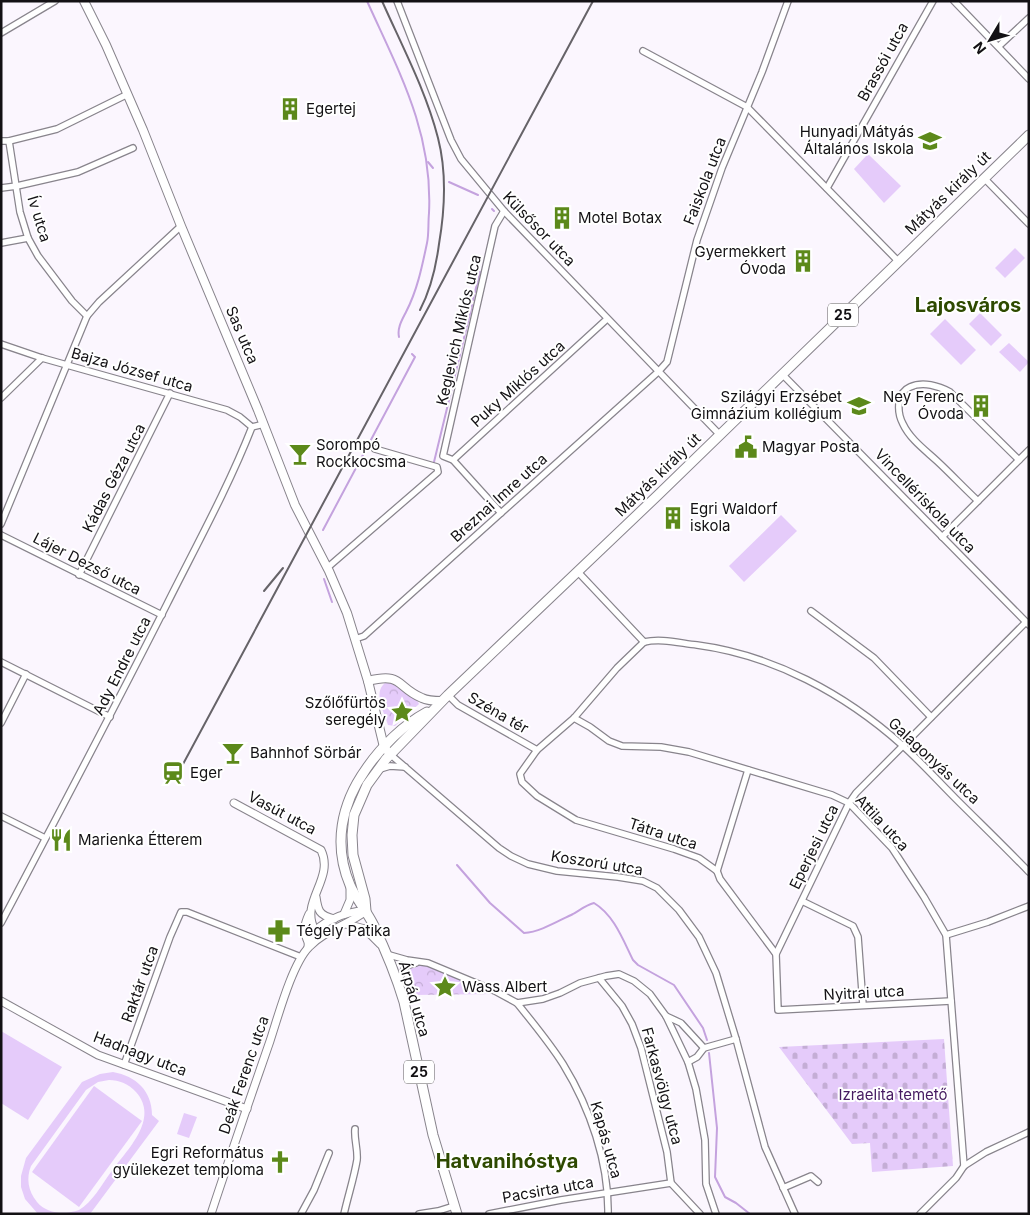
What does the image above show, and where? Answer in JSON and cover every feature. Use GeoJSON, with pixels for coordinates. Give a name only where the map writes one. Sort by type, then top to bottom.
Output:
{"type":"FeatureCollection","features":[{"type":"Feature","properties":{"kind":"main road","name":"Sas utca"},"geometry":{"type":"LineString","coordinates":[[84,1],[128,94],[264,424],[295,505],[327,568],[355,639],[368,681],[384,747],[391,755]]}},
{"type":"Feature","properties":{"kind":"main road","name":"Mátyás király út"},"geometry":{"type":"LineString","coordinates":[[366,911],[365,899],[353,855],[352,835],[354,815],[361,796],[376,771],[445,698],[578,572],[1029,135]]}},
{"type":"Feature","properties":{"kind":"main road"},"geometry":{"type":"LineString","coordinates":[[368,681],[382,678],[396,680],[420,698],[424,704],[423,714]]}},
{"type":"Feature","properties":{"kind":"main road"},"geometry":{"type":"LineString","coordinates":[[420,698],[428,700],[445,698]]}},
{"type":"Feature","properties":{"kind":"main road","name":"Mátyás király út"},"geometry":{"type":"LineString","coordinates":[[366,911],[357,900],[342,859],[343,815],[356,784],[373,759],[384,747],[423,714],[434,709]]}},
{"type":"Feature","properties":{"kind":"main road","name":"Árpád utca"},"geometry":{"type":"LineString","coordinates":[[366,911],[398,981],[433,1135],[456,1210]]}},
{"type":"Feature","properties":{"kind":"street"},"geometry":{"type":"LineString","coordinates":[[1,33],[55,1]]}},
{"type":"Feature","properties":{"kind":"street","name":"Külsősor utca"},"geometry":{"type":"LineString","coordinates":[[397,1],[451,140],[461,159],[504,211],[720,435]]}},
{"type":"Feature","properties":{"kind":"street","name":"Faiskola utca"},"geometry":{"type":"LineString","coordinates":[[658,372],[666,362],[697,240],[722,168],[762,72],[788,1]]}},
{"type":"Feature","properties":{"kind":"street","name":"Brassói utca"},"geometry":{"type":"LineString","coordinates":[[827,188],[933,1]]}},
{"type":"Feature","properties":{"kind":"street"},"geometry":{"type":"LineString","coordinates":[[954,1],[1029,79]]}},
{"type":"Feature","properties":{"kind":"street"},"geometry":{"type":"LineString","coordinates":[[999,46],[1029,18]]}},
{"type":"Feature","properties":{"kind":"street"},"geometry":{"type":"LineString","coordinates":[[643,51],[748,107],[898,261]]}},
{"type":"Feature","properties":{"kind":"street"},"geometry":{"type":"LineString","coordinates":[[1,141],[9,141],[57,129],[128,94]]}},
{"type":"Feature","properties":{"kind":"street","name":"Ív utca"},"geometry":{"type":"LineString","coordinates":[[9,141],[20,212],[28,238],[38,256],[72,301],[87,316]]}},
{"type":"Feature","properties":{"kind":"street"},"geometry":{"type":"LineString","coordinates":[[1,188],[78,172],[133,148]]}},
{"type":"Feature","properties":{"kind":"street"},"geometry":{"type":"LineString","coordinates":[[984,178],[1029,224]]}},
{"type":"Feature","properties":{"kind":"street","name":"Keglevich Miklós utca"},"geometry":{"type":"LineString","coordinates":[[453,460],[443,456],[495,226],[504,211]]}},
{"type":"Feature","properties":{"kind":"street"},"geometry":{"type":"LineString","coordinates":[[1,524],[87,316],[99,302],[181,226]]}},
{"type":"Feature","properties":{"kind":"street"},"geometry":{"type":"LineString","coordinates":[[1,243],[28,238]]}},
{"type":"Feature","properties":{"kind":"street","name":"Puky Miklós utca"},"geometry":{"type":"LineString","coordinates":[[453,460],[607,319]]}},
{"type":"Feature","properties":{"kind":"street","name":"Bajza József utca"},"geometry":{"type":"LineString","coordinates":[[1,344],[42,358],[227,410],[240,417],[252,428]]}},
{"type":"Feature","properties":{"kind":"street"},"geometry":{"type":"LineString","coordinates":[[1,398],[42,358]]}},
{"type":"Feature","properties":{"kind":"street","name":"Breznai Imre utca"},"geometry":{"type":"LineString","coordinates":[[355,639],[364,636],[658,372]]}},
{"type":"Feature","properties":{"kind":"street","name":"Vincellériskola utca"},"geometry":{"type":"LineString","coordinates":[[782,374],[1027,624]]}},
{"type":"Feature","properties":{"kind":"street"},"geometry":{"type":"LineString","coordinates":[[978,502],[922,447],[903,425],[899,415],[899,406],[905,390],[910,387],[928,384],[940,386],[950,392],[1019,460]]}},
{"type":"Feature","properties":{"kind":"street","name":"Kádas Géza utca"},"geometry":{"type":"LineString","coordinates":[[79,575],[170,393]]}},
{"type":"Feature","properties":{"kind":"street"},"geometry":{"type":"LineString","coordinates":[[252,428],[264,424]]}},
{"type":"Feature","properties":{"kind":"street","name":"Ady Endre utca"},"geometry":{"type":"LineString","coordinates":[[1,923],[162,615],[240,457],[252,428]]}},
{"type":"Feature","properties":{"kind":"street"},"geometry":{"type":"LineString","coordinates":[[327,568],[438,472],[438,467],[374,449]]}},
{"type":"Feature","properties":{"kind":"street"},"geometry":{"type":"LineString","coordinates":[[942,537],[1029,450]]}},
{"type":"Feature","properties":{"kind":"street"},"geometry":{"type":"LineString","coordinates":[[453,460],[501,513]]}},
{"type":"Feature","properties":{"kind":"street","name":"Lájer Dezső utca"},"geometry":{"type":"LineString","coordinates":[[1,535],[162,615]]}},
{"type":"Feature","properties":{"kind":"street"},"geometry":{"type":"LineString","coordinates":[[537,750],[574,718],[617,668],[644,642],[578,572]]}},
{"type":"Feature","properties":{"kind":"street"},"geometry":{"type":"LineString","coordinates":[[810,611],[874,658],[931,717]]}},
{"type":"Feature","properties":{"kind":"street","name":"Eperjesi utca"},"geometry":{"type":"LineString","coordinates":[[776,954],[849,803],[856,793],[902,745],[1027,624]]}},
{"type":"Feature","properties":{"kind":"street","name":"Galagonyás utca"},"geometry":{"type":"LineString","coordinates":[[644,642],[653,640],[741,653],[777,665],[841,699],[872,720],[902,745],[1029,872]]}},
{"type":"Feature","properties":{"kind":"street"},"geometry":{"type":"LineString","coordinates":[[1,662],[110,717]]}},
{"type":"Feature","properties":{"kind":"street"},"geometry":{"type":"LineString","coordinates":[[1,723],[26,674]]}},
{"type":"Feature","properties":{"kind":"street","name":"Széna tér"},"geometry":{"type":"LineString","coordinates":[[445,698],[537,750],[520,774]]}},
{"type":"Feature","properties":{"kind":"street","name":"Attila utca"},"geometry":{"type":"LineString","coordinates":[[574,718],[609,741],[622,746],[661,747],[689,752],[832,795],[849,803],[892,848],[946,935],[964,1166]]}},
{"type":"Feature","properties":{"kind":"street","name":"Koszorú utca"},"geometry":{"type":"LineString","coordinates":[[391,755],[511,856],[528,864],[557,871],[618,876],[643,881],[657,888],[679,910],[699,938],[716,973],[765,1147],[795,1214]]}},
{"type":"Feature","properties":{"kind":"street"},"geometry":{"type":"LineString","coordinates":[[376,771],[390,766],[405,767]]}},
{"type":"Feature","properties":{"kind":"street"},"geometry":{"type":"LineString","coordinates":[[717,871],[748,770]]}},
{"type":"Feature","properties":{"kind":"street","name":"Tátra utca"},"geometry":{"type":"LineString","coordinates":[[520,774],[522,782],[537,796],[576,820],[674,848],[699,858],[717,871],[720,878],[776,954]]}},
{"type":"Feature","properties":{"kind":"street","name":"Vasút utca"},"geometry":{"type":"LineString","coordinates":[[234,803],[321,850],[325,858],[325,869],[304,925],[304,932],[309,944]]}},
{"type":"Feature","properties":{"kind":"street"},"geometry":{"type":"LineString","coordinates":[[1,816],[45,838]]}},
{"type":"Feature","properties":{"kind":"street"},"geometry":{"type":"LineString","coordinates":[[344,914],[350,900],[350,884]]}},
{"type":"Feature","properties":{"kind":"street"},"geometry":{"type":"LineString","coordinates":[[316,896],[318,909],[324,917],[334,919]]}},
{"type":"Feature","properties":{"kind":"street"},"geometry":{"type":"LineString","coordinates":[[802,901],[852,926],[858,937],[863,1005]]}},
{"type":"Feature","properties":{"kind":"street"},"geometry":{"type":"LineString","coordinates":[[946,935],[988,922],[1029,906]]}},
{"type":"Feature","properties":{"kind":"street"},"geometry":{"type":"LineString","coordinates":[[309,944],[316,930],[334,919],[344,914],[366,911]]}},
{"type":"Feature","properties":{"kind":"street","name":"Deák Ferenc utca"},"geometry":{"type":"LineString","coordinates":[[211,1214],[278,1016],[301,957],[309,944],[326,933],[356,919],[366,911]]}},
{"type":"Feature","properties":{"kind":"street","name":"Raktár utca"},"geometry":{"type":"LineString","coordinates":[[124,1065],[170,937],[181,912],[186,912],[301,957]]}},
{"type":"Feature","properties":{"kind":"street"},"geometry":{"type":"LineString","coordinates":[[310,912],[311,923],[316,930],[326,933]]}},
{"type":"Feature","properties":{"kind":"street"},"geometry":{"type":"LineString","coordinates":[[345,924],[365,929],[385,950],[446,970],[517,1003],[543,999],[580,983],[619,974],[634,981],[650,994],[666,1016],[688,1062],[704,1130],[706,1184],[716,1214]]}},
{"type":"Feature","properties":{"kind":"street","name":"Nyitrai utca"},"geometry":{"type":"LineString","coordinates":[[776,954],[778,1010],[951,1001]]}},
{"type":"Feature","properties":{"kind":"street"},"geometry":{"type":"LineString","coordinates":[[398,981],[406,966],[418,962]]}},
{"type":"Feature","properties":{"kind":"street","name":"Farkasvölgy utca"},"geometry":{"type":"LineString","coordinates":[[599,978],[622,1006],[632,1024],[641,1048],[667,1152],[671,1183]]}},
{"type":"Feature","properties":{"kind":"street","name":"Hadnagy utca"},"geometry":{"type":"LineString","coordinates":[[1,1001],[91,1051],[124,1065],[247,1108]]}},
{"type":"Feature","properties":{"kind":"street","name":"Kapás utca"},"geometry":{"type":"LineString","coordinates":[[517,1003],[563,1064],[590,1118],[605,1172],[608,1214]]}},
{"type":"Feature","properties":{"kind":"street"},"geometry":{"type":"LineString","coordinates":[[666,1016],[681,1023],[704,1048]]}},
{"type":"Feature","properties":{"kind":"street"},"geometry":{"type":"LineString","coordinates":[[688,1062],[697,1057],[704,1048],[736,1039]]}},
{"type":"Feature","properties":{"kind":"street"},"geometry":{"type":"LineString","coordinates":[[344,1214],[357,1160],[358,1149],[354,1140],[355,1129]]}},
{"type":"Feature","properties":{"kind":"street"},"geometry":{"type":"LineString","coordinates":[[920,1214],[956,1178],[964,1166],[986,1152],[1029,1132]]}},
{"type":"Feature","properties":{"kind":"street"},"geometry":{"type":"LineString","coordinates":[[301,1214],[330,1153]]}},
{"type":"Feature","properties":{"kind":"street"},"geometry":{"type":"LineString","coordinates":[[784,1188],[811,1176],[818,1182]]}},
{"type":"Feature","properties":{"kind":"street"},"geometry":{"type":"LineString","coordinates":[[671,1183],[700,1214]]}},
{"type":"Feature","properties":{"kind":"street","name":"Pacsirta utca"},"geometry":{"type":"LineString","coordinates":[[489,1214],[561,1200],[671,1183]]}},
{"type":"Feature","properties":{"kind":"street"},"geometry":{"type":"LineString","coordinates":[[419,1214],[456,1210]]}},
{"type":"Feature","properties":{"kind":"green space"},"geometry":{"type":"Polygon","coordinates":[[[868,154],[901,186],[884,203],[854,169],[868,154]]]}},
{"type":"Feature","properties":{"kind":"green space"},"geometry":{"type":"Polygon","coordinates":[[[1015,248],[1025,258],[1005,278],[995,268],[1015,248]]]}},
{"type":"Feature","properties":{"kind":"green space"},"geometry":{"type":"Polygon","coordinates":[[[980,313],[1002,335],[991,346],[969,324],[980,313]]]}},
{"type":"Feature","properties":{"kind":"green space"},"geometry":{"type":"Polygon","coordinates":[[[945,319],[976,350],[961,365],[930,334],[945,319]]]}},
{"type":"Feature","properties":{"kind":"green space"},"geometry":{"type":"Polygon","coordinates":[[[1009,343],[1029,362],[1020,372],[999,352],[1009,343]]]}},
{"type":"Feature","properties":{"kind":"green space"},"geometry":{"type":"Polygon","coordinates":[[[781,515],[797,531],[744,582],[729,566],[781,515]]]}},
{"type":"Feature","properties":{"kind":"green space"},"geometry":{"type":"Polygon","coordinates":[[[388,681],[393,681],[417,700],[419,704],[395,726],[388,725],[379,695],[383,685],[388,681]]]}},
{"type":"Feature","properties":{"kind":"green space"},"geometry":{"type":"Polygon","coordinates":[[[420,964],[495,994],[413,995],[410,968],[420,964]]]}},
{"type":"Feature","properties":{"kind":"green space"},"geometry":{"type":"Polygon","coordinates":[[[1,1031],[62,1067],[28,1120],[1,1103],[1,1031]]]}},
{"type":"Feature","properties":{"kind":"green space","name":"Izraelita temető"},"geometry":{"type":"Polygon","coordinates":[[[944,1039],[953,1166],[872,1172],[870,1143],[852,1144],[779,1047],[944,1039]]]}},
{"type":"Feature","properties":{"kind":"green space"},"geometry":{"type":"Polygon","coordinates":[[[113,1072],[135,1081],[146,1092],[152,1115],[159,1121],[90,1214],[38,1214],[25,1199],[21,1187],[21,1176],[26,1158],[82,1082],[100,1074],[113,1072]],[[113,1080],[98,1082],[86,1090],[31,1166],[29,1175],[30,1189],[37,1202],[46,1209],[68,1213],[84,1207],[138,1134],[143,1123],[142,1102],[136,1092],[130,1087],[113,1080]]]}},
{"type":"Feature","properties":{"kind":"green space"},"geometry":{"type":"Polygon","coordinates":[[[94,1086],[142,1121],[79,1207],[32,1172],[94,1086]]]}},
{"type":"Feature","properties":{"kind":"green space"},"geometry":{"type":"Polygon","coordinates":[[[184,1113],[197,1117],[189,1138],[177,1134],[184,1113]]]}},
{"type":"Feature","properties":{"kind":"waterway"},"geometry":{"type":"LineString","coordinates":[[367,1],[402,78],[420,129],[426,156],[429,184],[427,243],[416,287],[399,327],[399,337]]}},
{"type":"Feature","properties":{"kind":"waterway"},"geometry":{"type":"LineString","coordinates":[[428,162],[433,168]]}},
{"type":"Feature","properties":{"kind":"waterway"},"geometry":{"type":"LineString","coordinates":[[449,182],[478,195]]}},
{"type":"Feature","properties":{"kind":"waterway"},"geometry":{"type":"LineString","coordinates":[[475,292],[480,272]]}},
{"type":"Feature","properties":{"kind":"waterway"},"geometry":{"type":"LineString","coordinates":[[473,300],[474,295]]}},
{"type":"Feature","properties":{"kind":"waterway"},"geometry":{"type":"LineString","coordinates":[[434,462],[472,305]]}},
{"type":"Feature","properties":{"kind":"waterway"},"geometry":{"type":"LineString","coordinates":[[323,530],[415,357],[412,354]]}},
{"type":"Feature","properties":{"kind":"waterway"},"geometry":{"type":"LineString","coordinates":[[324,579],[332,602]]}},
{"type":"Feature","properties":{"kind":"waterway"},"geometry":{"type":"LineString","coordinates":[[457,865],[490,903],[524,933],[549,926],[594,903],[612,921],[622,936],[633,960],[638,965],[674,985],[703,1028],[707,1040]]}},
{"type":"Feature","properties":{"kind":"waterway"},"geometry":{"type":"LineString","coordinates":[[709,1053],[717,1128],[715,1177],[725,1197],[750,1214]]}},
{"type":"Feature","properties":{"kind":"railway"},"geometry":{"type":"LineString","coordinates":[[382,1],[427,103],[438,138],[443,164],[444,204],[438,253],[430,286],[420,310]]}},
{"type":"Feature","properties":{"kind":"railway"},"geometry":{"type":"LineString","coordinates":[[182,766],[593,1]]}},
{"type":"Feature","properties":{"kind":"railway"},"geometry":{"type":"LineString","coordinates":[[264,591],[283,568]]}},
{"type":"Feature","properties":{"kind":"place","name":"Egertej"},"geometry":{"type":"Point","coordinates":[290,109]}},
{"type":"Feature","properties":{"kind":"place","name":"Hunyadi Mátyás Általános Iskola"},"geometry":{"type":"Point","coordinates":[930,141]}},
{"type":"Feature","properties":{"kind":"place","name":"Motel Botax"},"geometry":{"type":"Point","coordinates":[562,218]}},
{"type":"Feature","properties":{"kind":"place","name":"Gyermekkert Óvoda"},"geometry":{"type":"Point","coordinates":[803,261]}},
{"type":"Feature","properties":{"kind":"place","name":"Szilágyi Erzsébet Gimnázium kollégium"},"geometry":{"type":"Point","coordinates":[859,406]}},
{"type":"Feature","properties":{"kind":"place","name":"Ney Ferenc Óvoda"},"geometry":{"type":"Point","coordinates":[981,406]}},
{"type":"Feature","properties":{"kind":"place","name":"Magyar Posta"},"geometry":{"type":"Point","coordinates":[746,447]}},
{"type":"Feature","properties":{"kind":"place","name":"Sorompó Rockkocsma"},"geometry":{"type":"Point","coordinates":[300,454]}},
{"type":"Feature","properties":{"kind":"place","name":"Egri Waldorf iskola"},"geometry":{"type":"Point","coordinates":[673,518]}},
{"type":"Feature","properties":{"kind":"place","name":"Szőlőfürtös seregély"},"geometry":{"type":"Point","coordinates":[402,712]}},
{"type":"Feature","properties":{"kind":"place","name":"Bahnhof Sörbár"},"geometry":{"type":"Point","coordinates":[233,753]}},
{"type":"Feature","properties":{"kind":"place","name":"Eger"},"geometry":{"type":"Point","coordinates":[173,773]}},
{"type":"Feature","properties":{"kind":"place","name":"Marienka Étterem"},"geometry":{"type":"Point","coordinates":[61,840]}},
{"type":"Feature","properties":{"kind":"place","name":"Tégely Patika"},"geometry":{"type":"Point","coordinates":[279,931]}},
{"type":"Feature","properties":{"kind":"place","name":"Wass Albert"},"geometry":{"type":"Point","coordinates":[445,987]}},
{"type":"Feature","properties":{"kind":"place","name":"Egri Református gyülekezet temploma"},"geometry":{"type":"Point","coordinates":[280,1162]}},
{"type":"Feature","properties":{"kind":"district","name":"Lajosváros"},"geometry":{"type":"Point","coordinates":[968,305]}},
{"type":"Feature","properties":{"kind":"district","name":"Hatvanihóstya"},"geometry":{"type":"Point","coordinates":[507,1161]}}]}
